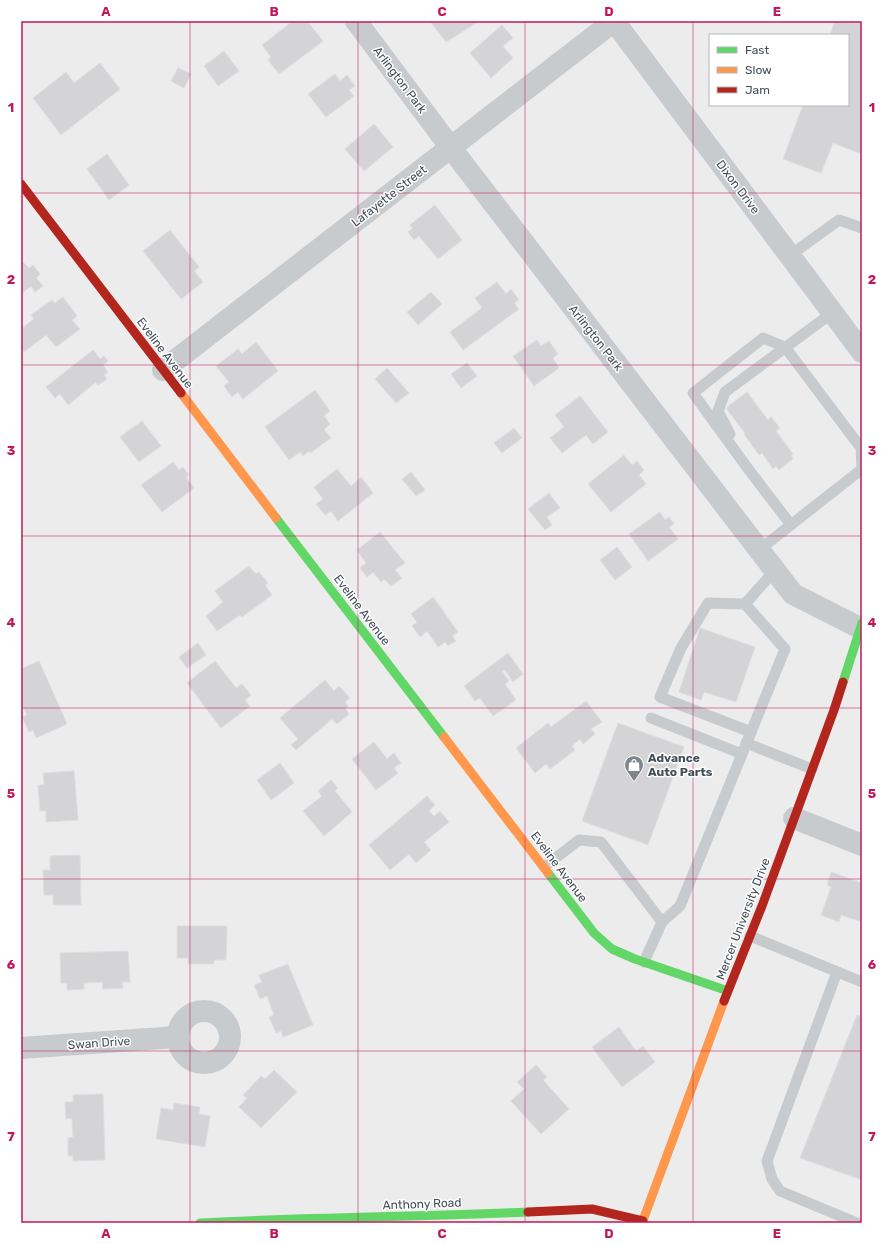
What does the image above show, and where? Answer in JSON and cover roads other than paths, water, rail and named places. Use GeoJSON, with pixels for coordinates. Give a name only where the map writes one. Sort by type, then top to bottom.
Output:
{"type":"FeatureCollection","features":[{"type":"Feature","properties":{"kind":"street","name":"Arlington Park"},"geometry":{"type":"LineString","coordinates":[[356,21],[451,148],[794,594],[861,625]]}},
{"type":"Feature","properties":{"kind":"street","name":"Lafayette Street"},"geometry":{"type":"LineString","coordinates":[[163,370],[614,21]]}},
{"type":"Feature","properties":{"kind":"street","name":"Dixon Drive"},"geometry":{"type":"LineString","coordinates":[[614,21],[862,352]]}},
{"type":"Feature","properties":{"kind":"street","name":"Eveline Avenue"},"geometry":{"type":"LineString","coordinates":[[21,184],[594,933],[612,949],[644,962],[728,991]]}},
{"type":"Feature","properties":{"kind":"street","name":"Mercer University Drive"},"geometry":{"type":"LineString","coordinates":[[645,1222],[728,991],[762,906],[834,710],[861,625]]}},
{"type":"Feature","properties":{"kind":"street"},"geometry":{"type":"LineString","coordinates":[[794,818],[862,845]]}},
{"type":"Feature","properties":{"kind":"street","name":"Swan Drive"},"geometry":{"type":"LineString","coordinates":[[21,1048],[177,1037]]}},
{"type":"Feature","properties":{"kind":"street","name":"Anthony Road"},"geometry":{"type":"LineString","coordinates":[[200,1223],[442,1219],[592,1209],[645,1222]]}},
{"type":"Feature","properties":{"kind":"lane"},"geometry":{"type":"LineString","coordinates":[[789,256],[839,220],[862,228]]}},
{"type":"Feature","properties":{"kind":"lane"},"geometry":{"type":"LineString","coordinates":[[749,470],[718,411],[725,392],[832,313]]}},
{"type":"Feature","properties":{"kind":"lane"},"geometry":{"type":"LineString","coordinates":[[759,550],[791,525],[862,468],[861,448],[785,347],[762,338],[693,393],[791,525]]}},
{"type":"Feature","properties":{"kind":"lane"},"geometry":{"type":"LineString","coordinates":[[745,604],[775,570]]}},
{"type":"Feature","properties":{"kind":"lane"},"geometry":{"type":"LineString","coordinates":[[644,962],[662,922],[680,906],[785,649],[745,604],[708,603],[681,648],[660,697],[751,732]]}},
{"type":"Feature","properties":{"kind":"lane"},"geometry":{"type":"LineString","coordinates":[[651,718],[742,754]]}},
{"type":"Feature","properties":{"kind":"lane"},"geometry":{"type":"LineString","coordinates":[[746,743],[812,769]]}},
{"type":"Feature","properties":{"kind":"lane"},"geometry":{"type":"LineString","coordinates":[[544,867],[579,840],[601,842],[662,922]]}},
{"type":"Feature","properties":{"kind":"lane"},"geometry":{"type":"LineString","coordinates":[[750,936],[862,982]]}},
{"type":"Feature","properties":{"kind":"lane"},"geometry":{"type":"LineString","coordinates":[[837,972],[766,1161],[772,1179],[780,1191],[857,1223]]}},
{"type":"Feature","properties":{"kind":"place","name":"Advance Auto Parts"},"geometry":{"type":"Point","coordinates":[634,782]}}]}
